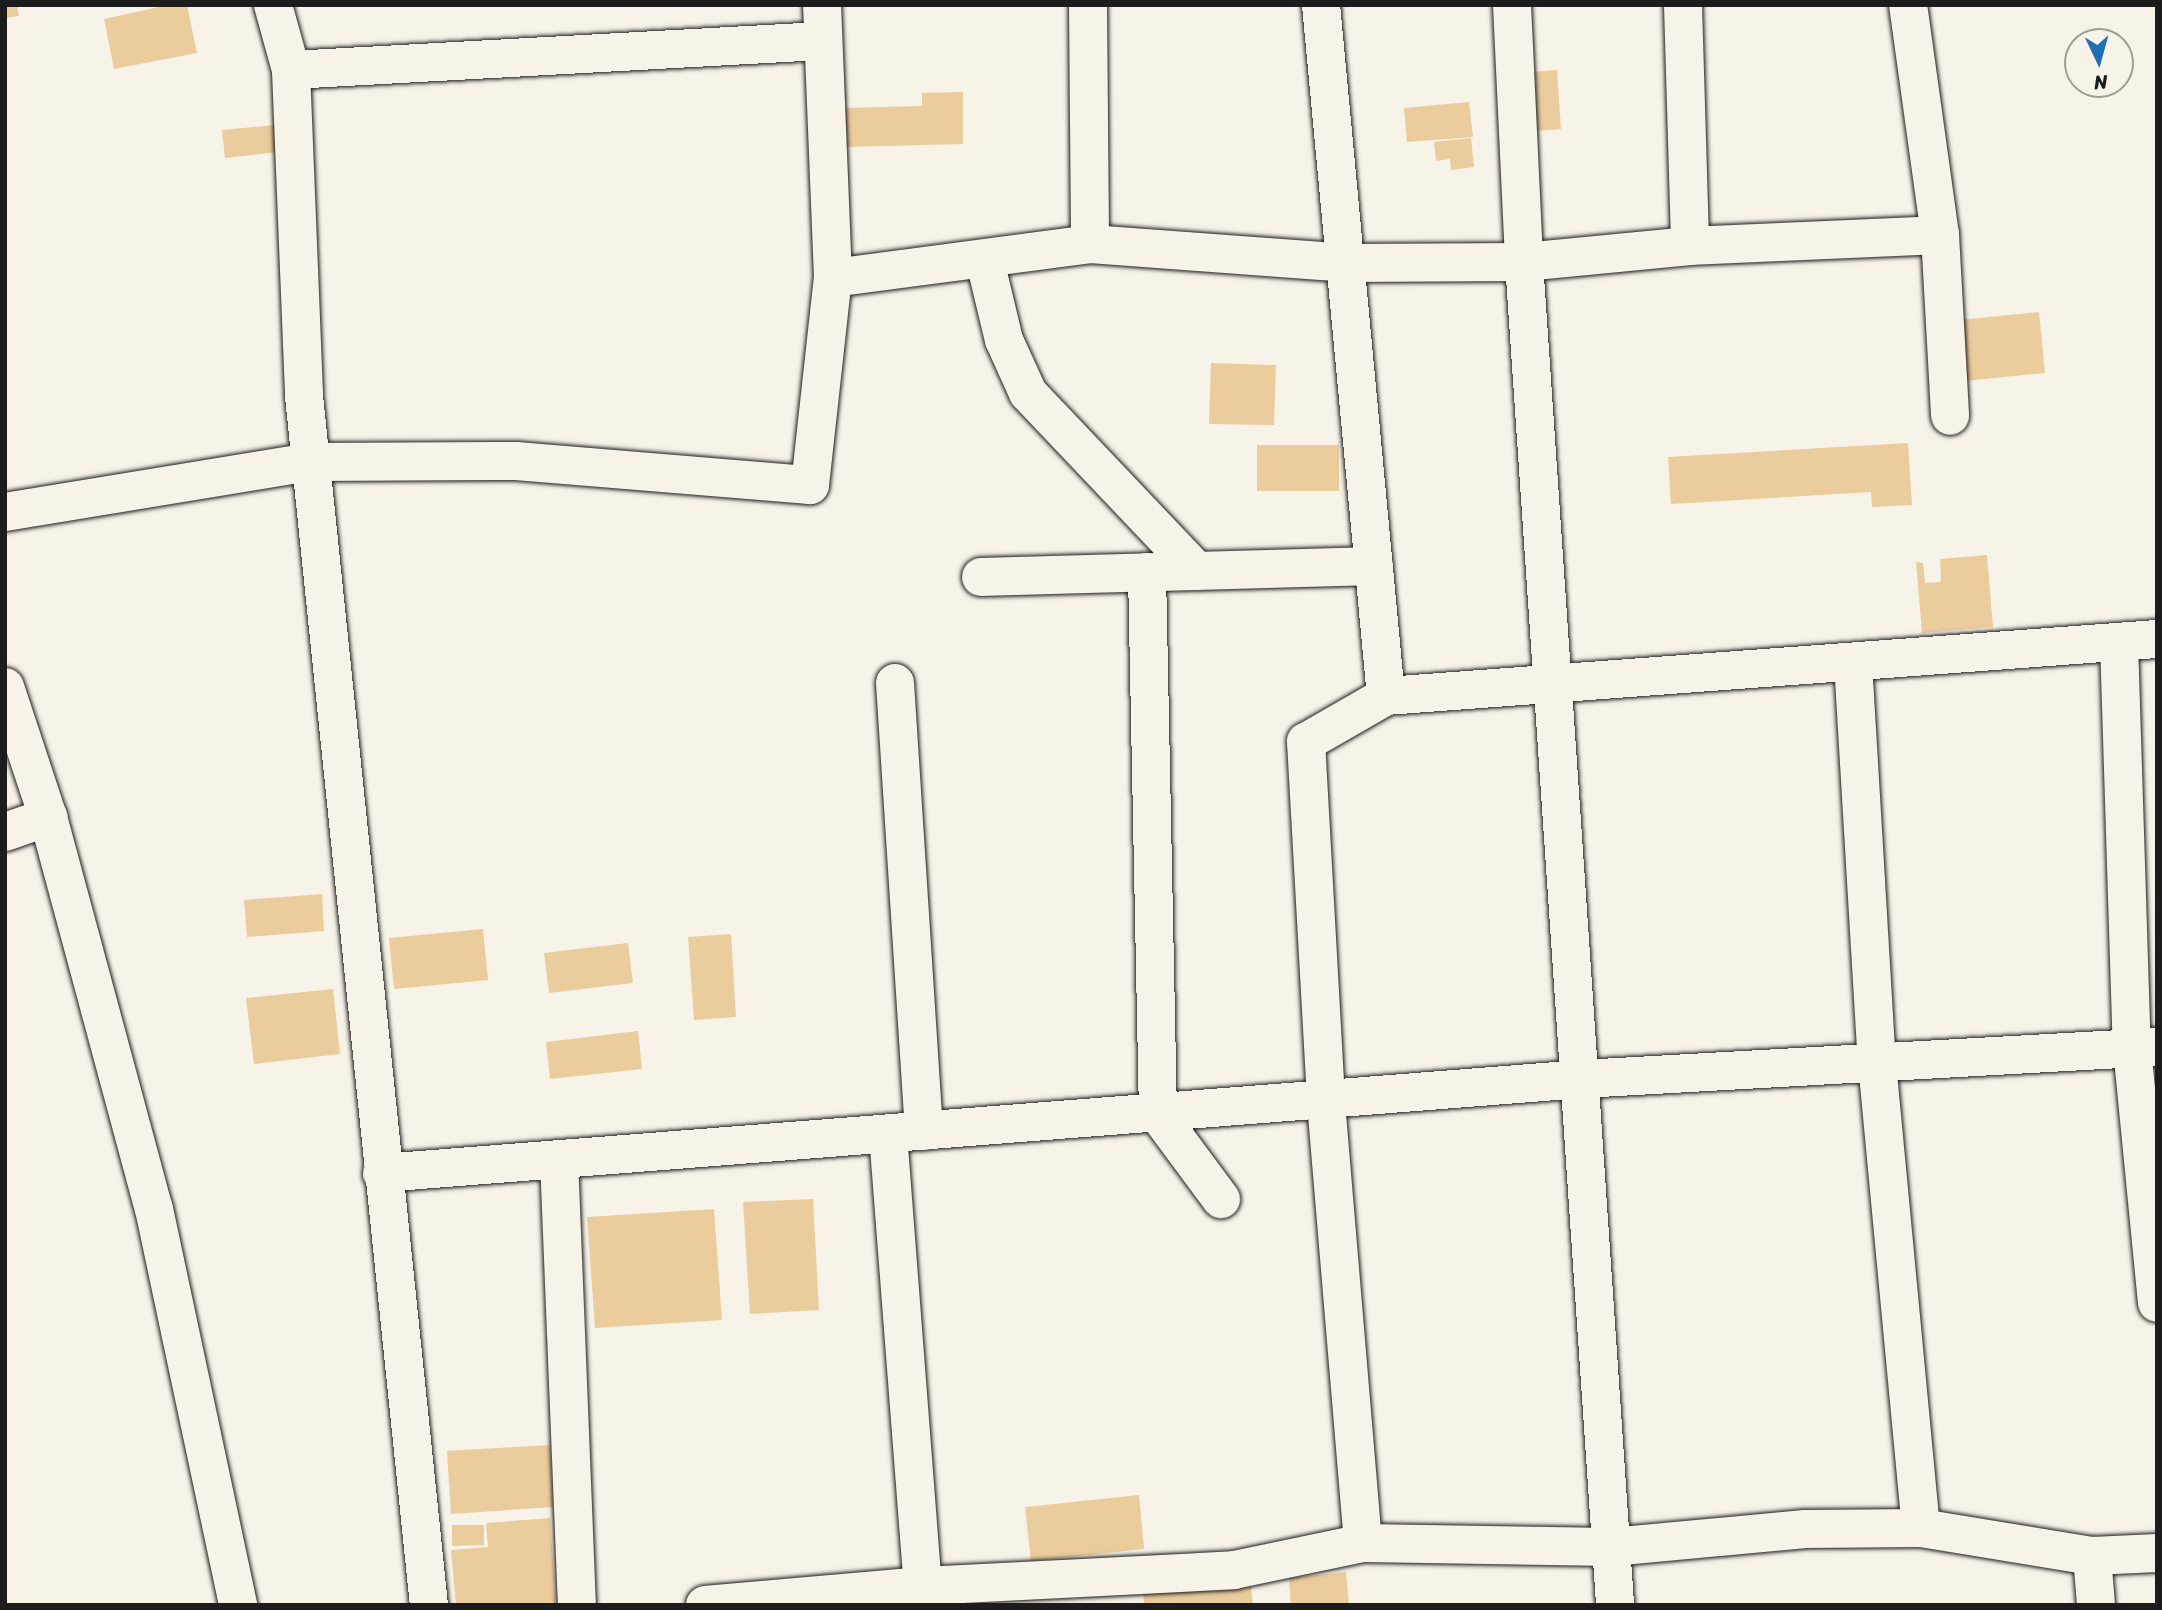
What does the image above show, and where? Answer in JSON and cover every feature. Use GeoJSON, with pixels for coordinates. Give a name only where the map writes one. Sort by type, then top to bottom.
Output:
{"type":"FeatureCollection","features":[{"type":"Feature","properties":{"kind":"street"},"geometry":{"type":"LineString","coordinates":[[273,5],[291,70],[310,462],[429,1605]]}},
{"type":"Feature","properties":{"kind":"street"},"geometry":{"type":"LineString","coordinates":[[1088,5],[1090,244]]}},
{"type":"Feature","properties":{"kind":"street"},"geometry":{"type":"LineString","coordinates":[[1321,5],[1386,696]]}},
{"type":"Feature","properties":{"kind":"street"},"geometry":{"type":"LineString","coordinates":[[1512,5],[1524,262],[1582,1079],[1615,1605]]}},
{"type":"Feature","properties":{"kind":"street"},"geometry":{"type":"LineString","coordinates":[[1683,5],[1690,246]]}},
{"type":"Feature","properties":{"kind":"street"},"geometry":{"type":"LineString","coordinates":[[1908,5],[1940,235],[1950,416]]}},
{"type":"Feature","properties":{"kind":"street"},"geometry":{"type":"LineString","coordinates":[[5,512],[310,462],[516,461],[810,485],[833,278],[822,23],[291,70]]}},
{"type":"Feature","properties":{"kind":"street"},"geometry":{"type":"LineString","coordinates":[[833,278],[985,261],[1090,244],[1346,262],[1524,262],[1690,246],[1940,235]]}},
{"type":"Feature","properties":{"kind":"street"},"geometry":{"type":"LineString","coordinates":[[985,261],[1004,340],[1028,393],[1197,571]]}},
{"type":"Feature","properties":{"kind":"street"},"geometry":{"type":"LineString","coordinates":[[981,577],[1374,566]]}},
{"type":"Feature","properties":{"kind":"street"},"geometry":{"type":"LineString","coordinates":[[1147,572],[1157,1112],[1221,1199]]}},
{"type":"Feature","properties":{"kind":"street"},"geometry":{"type":"LineString","coordinates":[[1363,1543],[1326,1099],[1306,742],[1386,696],[2157,639]]}},
{"type":"Feature","properties":{"kind":"street"},"geometry":{"type":"LineString","coordinates":[[2119,642],[2145,1047],[2157,1303]]}},
{"type":"Feature","properties":{"kind":"street"},"geometry":{"type":"LineString","coordinates":[[1853,662],[1877,1063],[1921,1528]]}},
{"type":"Feature","properties":{"kind":"street"},"geometry":{"type":"LineString","coordinates":[[895,683],[906,1132],[923,1586]]}},
{"type":"Feature","properties":{"kind":"street"},"geometry":{"type":"LineString","coordinates":[[5,687],[48,817],[154,1209],[238,1605]]}},
{"type":"Feature","properties":{"kind":"street"},"geometry":{"type":"LineString","coordinates":[[5,832],[48,817]]}},
{"type":"Feature","properties":{"kind":"street"},"geometry":{"type":"LineString","coordinates":[[382,1173],[1582,1079],[2145,1047]]}},
{"type":"Feature","properties":{"kind":"street"},"geometry":{"type":"LineString","coordinates":[[559,1159],[577,1605]]}},
{"type":"Feature","properties":{"kind":"street"},"geometry":{"type":"LineString","coordinates":[[705,1605],[923,1586],[995,1594],[1234,1570],[1363,1543],[1611,1547],[1805,1529],[1921,1528],[2092,1556],[2157,1553]]}},
{"type":"Feature","properties":{"kind":"street"},"geometry":{"type":"LineString","coordinates":[[2092,1556],[2096,1605]]}},
{"type":"Feature","properties":{"kind":"building"},"geometry":{"type":"Polygon","coordinates":[[[5,5],[17,5],[19,16],[5,18],[5,5]]]}},
{"type":"Feature","properties":{"kind":"building"},"geometry":{"type":"Polygon","coordinates":[[[168,5],[187,5],[197,53],[114,69],[104,19],[168,5]]]}},
{"type":"Feature","properties":{"kind":"building"},"geometry":{"type":"Polygon","coordinates":[[[1557,70],[1561,129],[1534,131],[1530,72],[1557,70]]]}},
{"type":"Feature","properties":{"kind":"building"},"geometry":{"type":"Polygon","coordinates":[[[963,92],[963,144],[845,147],[844,108],[922,106],[922,93],[963,92]]]}},
{"type":"Feature","properties":{"kind":"building"},"geometry":{"type":"Polygon","coordinates":[[[1469,102],[1473,137],[1407,142],[1404,108],[1469,102]]]}},
{"type":"Feature","properties":{"kind":"building"},"geometry":{"type":"Polygon","coordinates":[[[275,125],[288,151],[225,158],[222,130],[275,125]]]}},
{"type":"Feature","properties":{"kind":"building"},"geometry":{"type":"Polygon","coordinates":[[[1471,138],[1474,167],[1451,170],[1450,159],[1436,161],[1434,142],[1471,138]]]}},
{"type":"Feature","properties":{"kind":"building"},"geometry":{"type":"Polygon","coordinates":[[[2039,312],[2045,373],[1965,381],[1959,320],[2039,312]]]}},
{"type":"Feature","properties":{"kind":"building"},"geometry":{"type":"Polygon","coordinates":[[[1211,363],[1276,365],[1274,425],[1209,424],[1211,363]]]}},
{"type":"Feature","properties":{"kind":"building"},"geometry":{"type":"Polygon","coordinates":[[[1908,443],[1912,505],[1872,507],[1871,492],[1671,504],[1668,457],[1908,443]]]}},
{"type":"Feature","properties":{"kind":"building"},"geometry":{"type":"Polygon","coordinates":[[[1257,445],[1339,445],[1339,491],[1257,491],[1257,445]]]}},
{"type":"Feature","properties":{"kind":"building"},"geometry":{"type":"Polygon","coordinates":[[[1987,555],[1993,627],[1922,633],[1916,562],[1923,563],[1925,583],[1941,582],[1940,559],[1987,555]]]}},
{"type":"Feature","properties":{"kind":"building"},"geometry":{"type":"Polygon","coordinates":[[[322,894],[324,931],[247,937],[244,900],[322,894]]]}},
{"type":"Feature","properties":{"kind":"building"},"geometry":{"type":"Polygon","coordinates":[[[483,929],[488,980],[394,989],[389,938],[483,929]]]}},
{"type":"Feature","properties":{"kind":"building"},"geometry":{"type":"Polygon","coordinates":[[[731,934],[736,1017],[694,1020],[688,937],[731,934]]]}},
{"type":"Feature","properties":{"kind":"building"},"geometry":{"type":"Polygon","coordinates":[[[628,943],[633,983],[549,993],[544,953],[628,943]]]}},
{"type":"Feature","properties":{"kind":"building"},"geometry":{"type":"Polygon","coordinates":[[[333,989],[340,1054],[254,1064],[246,998],[333,989]]]}},
{"type":"Feature","properties":{"kind":"building"},"geometry":{"type":"Polygon","coordinates":[[[638,1031],[642,1069],[550,1079],[546,1042],[638,1031]]]}},
{"type":"Feature","properties":{"kind":"building"},"geometry":{"type":"Polygon","coordinates":[[[813,1199],[819,1310],[750,1314],[743,1202],[813,1199]]]}},
{"type":"Feature","properties":{"kind":"building"},"geometry":{"type":"Polygon","coordinates":[[[714,1209],[722,1320],[595,1328],[587,1217],[714,1209]]]}},
{"type":"Feature","properties":{"kind":"building"},"geometry":{"type":"Polygon","coordinates":[[[550,1445],[553,1507],[451,1514],[447,1451],[550,1445]]]}},
{"type":"Feature","properties":{"kind":"building"},"geometry":{"type":"Polygon","coordinates":[[[1139,1495],[1144,1549],[1031,1561],[1025,1507],[1139,1495]]]}},
{"type":"Feature","properties":{"kind":"building"},"geometry":{"type":"Polygon","coordinates":[[[550,1518],[556,1604],[456,1605],[451,1550],[488,1547],[486,1523],[550,1518]]]}},
{"type":"Feature","properties":{"kind":"building"},"geometry":{"type":"Polygon","coordinates":[[[452,1525],[484,1525],[484,1545],[452,1546],[452,1525]]]}},
{"type":"Feature","properties":{"kind":"building"},"geometry":{"type":"Polygon","coordinates":[[[1346,1572],[1349,1605],[1291,1605],[1289,1578],[1346,1572]]]}},
{"type":"Feature","properties":{"kind":"building"},"geometry":{"type":"Polygon","coordinates":[[[1250,1579],[1253,1605],[1144,1605],[1143,1588],[1250,1579]]]}}]}
